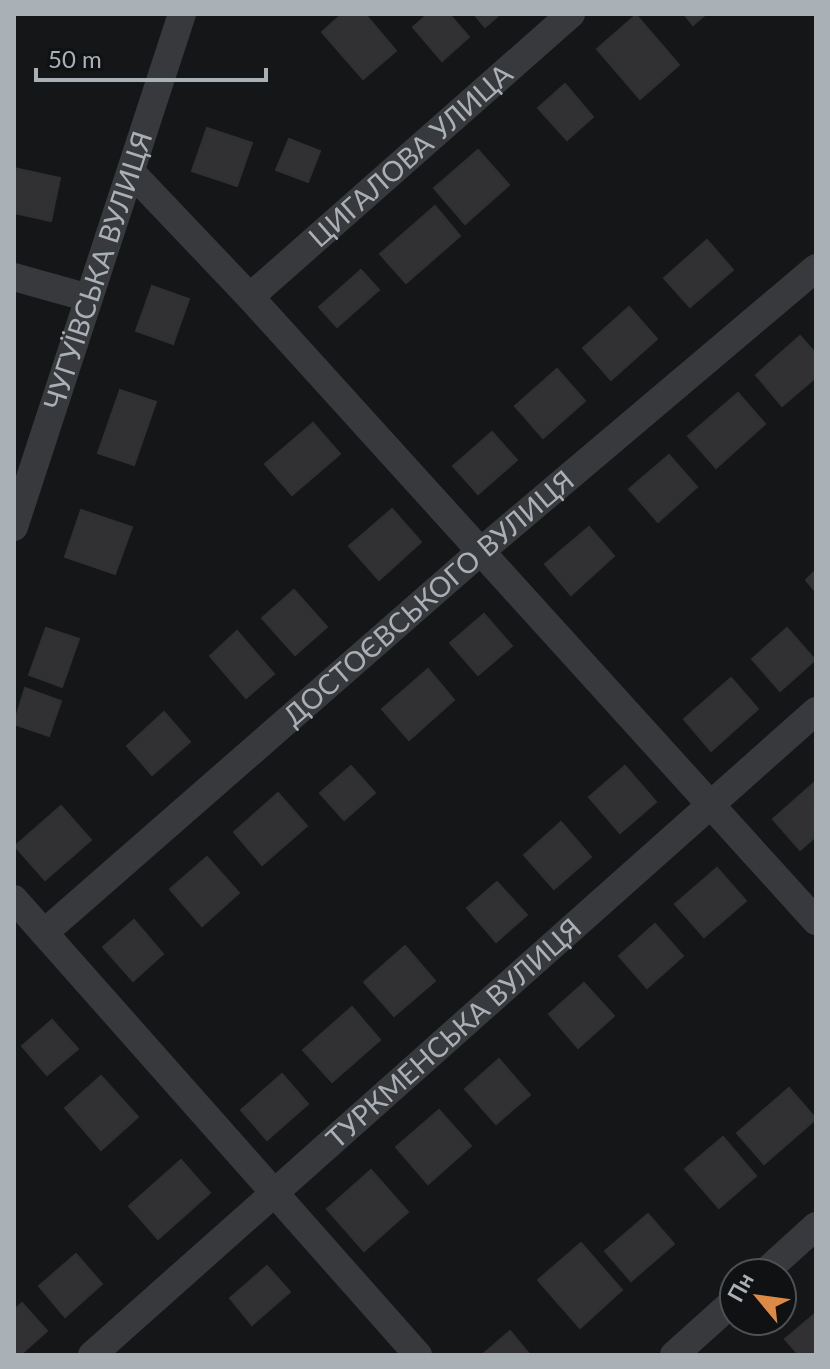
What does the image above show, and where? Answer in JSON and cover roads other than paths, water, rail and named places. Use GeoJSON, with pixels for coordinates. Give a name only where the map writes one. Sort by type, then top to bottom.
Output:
{"type":"FeatureCollection","features":[{"type":"Feature","properties":{"kind":"street","name":"ЧУГУЇВСЬКА ВУЛИЦЯ"},"geometry":{"type":"LineString","coordinates":[[14,527],[182,14]]}},
{"type":"Feature","properties":{"kind":"street","name":"ЦИГАЛОВА УЛИЦА"},"geometry":{"type":"LineString","coordinates":[[250,297],[571,14]]}},
{"type":"Feature","properties":{"kind":"street"},"geometry":{"type":"LineString","coordinates":[[132,173],[250,297],[816,921]]}},
{"type":"Feature","properties":{"kind":"street","name":"ДОСТОЄВСЬКОГО ВУЛИЦЯ"},"geometry":{"type":"LineString","coordinates":[[44,933],[480,552],[816,268]]}},
{"type":"Feature","properties":{"kind":"street"},"geometry":{"type":"LineString","coordinates":[[14,277],[89,298]]}},
{"type":"Feature","properties":{"kind":"street","name":"ТУРКМЕНСЬКА ВУЛИЦЯ"},"geometry":{"type":"LineString","coordinates":[[92,1355],[816,711]]}},
{"type":"Feature","properties":{"kind":"street"},"geometry":{"type":"LineString","coordinates":[[14,899],[418,1355]]}},
{"type":"Feature","properties":{"kind":"street"},"geometry":{"type":"LineString","coordinates":[[782,1257],[816,1226]]}},
{"type":"Feature","properties":{"kind":"street"},"geometry":{"type":"LineString","coordinates":[[674,1355],[718,1315]]}}]}
